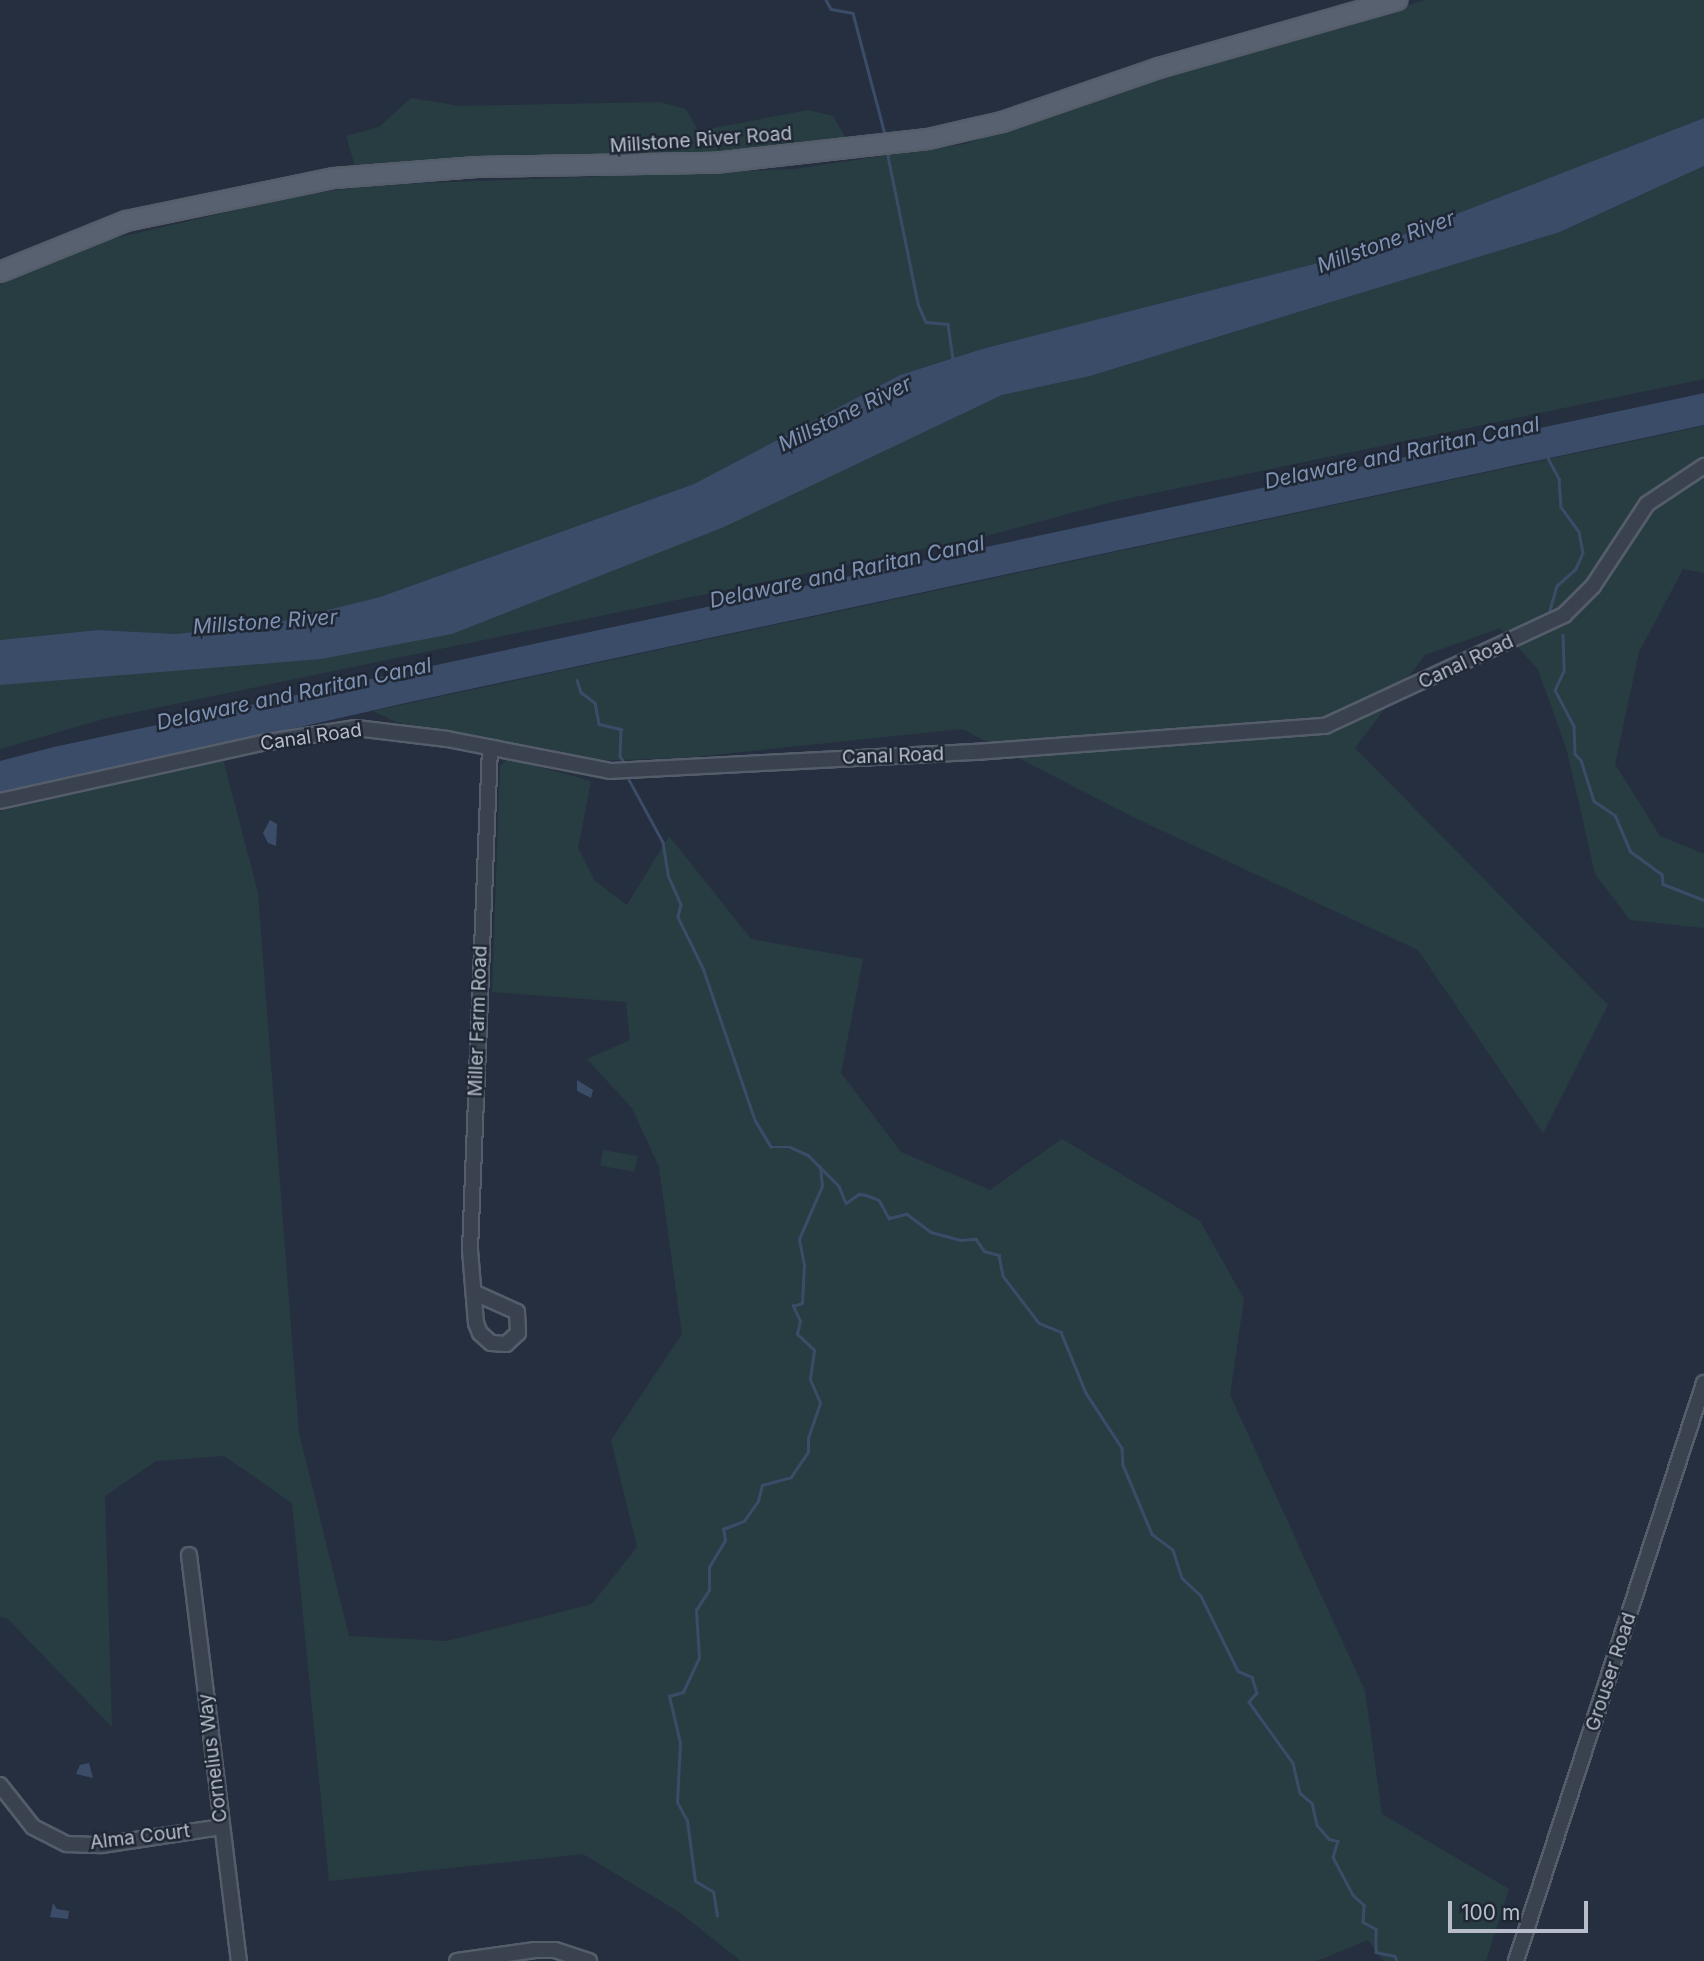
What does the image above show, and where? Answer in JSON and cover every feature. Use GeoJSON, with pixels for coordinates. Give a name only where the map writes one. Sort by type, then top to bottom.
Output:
{"type":"FeatureCollection","features":[{"type":"Feature","properties":{"kind":"main road","name":"Millstone River Road"},"geometry":{"type":"LineString","coordinates":[[0,272],[126,221],[334,178],[477,167],[714,163],[928,139],[992,125],[1159,68],[1398,0]]}},
{"type":"Feature","properties":{"kind":"street","name":"Canal Road"},"geometry":{"type":"LineString","coordinates":[[0,801],[343,729],[381,729],[490,748],[582,769],[618,771],[964,753],[1325,726],[1564,615],[1593,586],[1647,504],[1704,466]]}},
{"type":"Feature","properties":{"kind":"street","name":"Miller Farm Road"},"geometry":{"type":"LineString","coordinates":[[475,1293],[470,1225],[490,748]]}},
{"type":"Feature","properties":{"kind":"street","name":"Grouser Road"},"geometry":{"type":"LineString","coordinates":[[1516,1961],[1704,1383]]}},
{"type":"Feature","properties":{"kind":"street","name":"Cornelius Way"},"geometry":{"type":"LineString","coordinates":[[189,1555],[239,1961]]}},
{"type":"Feature","properties":{"kind":"street","name":"Alma Court"},"geometry":{"type":"LineString","coordinates":[[0,1785],[33,1826],[67,1844],[102,1845],[221,1828]]}},
{"type":"Feature","properties":{"kind":"street"},"geometry":{"type":"LineString","coordinates":[[457,1961],[535,1950],[555,1950],[589,1961]]}},
{"type":"Feature","properties":{"kind":"green space"},"geometry":{"type":"Polygon","coordinates":[[[1424,0],[1704,0],[1704,118],[1353,254],[982,349],[900,375],[694,484],[380,597],[283,621],[177,634],[98,630],[0,640],[0,285],[81,246],[301,195],[373,185],[794,169],[965,144],[1152,79],[1359,23],[1424,0]]]}},
{"type":"Feature","properties":{"kind":"green space"},"geometry":{"type":"Polygon","coordinates":[[[411,98],[460,106],[660,102],[686,109],[698,131],[808,110],[833,116],[847,140],[702,157],[518,157],[356,169],[346,136],[379,127],[411,98]]]}},
{"type":"Feature","properties":{"kind":"green space"},"geometry":{"type":"Polygon","coordinates":[[[1704,166],[1704,379],[1116,501],[986,536],[107,718],[0,749],[0,684],[452,634],[724,526],[1002,395],[1090,376],[1563,231],[1704,166]]]}},
{"type":"Feature","properties":{"kind":"green space"},"geometry":{"type":"Polygon","coordinates":[[[1704,426],[1704,573],[1683,569],[1639,652],[1615,764],[1660,836],[1704,854],[1704,928],[1630,920],[1595,874],[1567,751],[1538,669],[1500,628],[1425,655],[1355,748],[1608,1005],[1543,1133],[1418,950],[1135,818],[962,729],[684,758],[587,761],[396,722],[373,711],[1704,426]]]}},
{"type":"Feature","properties":{"kind":"green space"},"geometry":{"type":"Polygon","coordinates":[[[508,758],[591,781],[578,848],[595,881],[627,905],[669,836],[751,939],[863,959],[841,1073],[901,1152],[990,1190],[1062,1139],[1200,1221],[1244,1299],[1230,1395],[1365,1691],[1382,1814],[1509,1889],[1486,1961],[1383,1961],[1368,1940],[1317,1961],[741,1961],[679,1912],[583,1854],[329,1881],[292,1503],[224,1456],[156,1461],[105,1496],[112,1727],[7,1618],[0,1617],[0,811],[223,759],[258,893],[299,1433],[349,1636],[447,1641],[592,1604],[637,1547],[611,1440],[682,1334],[659,1167],[632,1108],[587,1059],[630,1040],[626,1002],[492,992],[500,766],[508,758]]]}},
{"type":"Feature","properties":{"kind":"green space"},"geometry":{"type":"Polygon","coordinates":[[[603,1150],[637,1156],[635,1172],[600,1166],[603,1150]]]}},
{"type":"Feature","properties":{"kind":"water","name":"Millstone River"},"geometry":{"type":"Polygon","coordinates":[[[1704,118],[1704,166],[1560,232],[1090,376],[1002,395],[724,527],[452,634],[321,659],[0,685],[0,640],[98,630],[177,634],[283,621],[380,597],[694,484],[900,375],[982,349],[1353,254],[1704,118]]]}},
{"type":"Feature","properties":{"kind":"water"},"geometry":{"type":"Polygon","coordinates":[[[1704,393],[1704,425],[410,702],[0,795],[0,761],[54,747],[1704,393]]]}},
{"type":"Feature","properties":{"kind":"water"},"geometry":{"type":"Polygon","coordinates":[[[270,820],[277,824],[276,846],[268,843],[263,833],[270,820]]]}},
{"type":"Feature","properties":{"kind":"water"},"geometry":{"type":"Polygon","coordinates":[[[577,1080],[593,1090],[591,1098],[577,1091],[577,1080]]]}},
{"type":"Feature","properties":{"kind":"water"},"geometry":{"type":"Polygon","coordinates":[[[89,1763],[93,1778],[76,1774],[80,1765],[89,1763]]]}},
{"type":"Feature","properties":{"kind":"water"},"geometry":{"type":"Polygon","coordinates":[[[53,1903],[57,1909],[69,1911],[68,1919],[50,1917],[53,1903]]]}},
{"type":"Feature","properties":{"kind":"waterway"},"geometry":{"type":"LineString","coordinates":[[826,0],[831,9],[853,13],[885,134]]}},
{"type":"Feature","properties":{"kind":"waterway"},"geometry":{"type":"LineString","coordinates":[[887,151],[918,304],[926,322],[948,324],[953,361]]}},
{"type":"Feature","properties":{"kind":"waterway"},"geometry":{"type":"LineString","coordinates":[[1548,458],[1559,479],[1561,507],[1579,532],[1583,553],[1576,569],[1557,586],[1550,611]]}},
{"type":"Feature","properties":{"kind":"waterway"},"geometry":{"type":"LineString","coordinates":[[1563,635],[1564,671],[1555,690],[1574,726],[1575,754],[1581,760],[1594,801],[1615,815],[1630,851],[1662,874],[1663,884],[1704,900]]}},
{"type":"Feature","properties":{"kind":"waterway"},"geometry":{"type":"LineString","coordinates":[[577,680],[581,692],[595,703],[599,724],[621,729],[620,756],[625,764]]}},
{"type":"Feature","properties":{"kind":"waterway"},"geometry":{"type":"LineString","coordinates":[[627,776],[663,842],[668,875],[681,904],[678,917],[703,968],[755,1120],[771,1147],[790,1147],[808,1155],[839,1186],[846,1203],[859,1194],[866,1195],[879,1200],[889,1218],[907,1214],[931,1232],[960,1240],[976,1239],[984,1251],[999,1255],[1003,1276],[1039,1323],[1061,1332],[1086,1393],[1122,1448],[1123,1465],[1152,1534],[1173,1550],[1182,1578],[1201,1596],[1238,1671],[1252,1677],[1257,1693],[1249,1702],[1293,1763],[1300,1793],[1312,1803],[1317,1825],[1329,1839],[1338,1841],[1333,1857],[1353,1895],[1364,1905],[1363,1922],[1376,1929],[1376,1952],[1395,1956],[1397,1961]]}},
{"type":"Feature","properties":{"kind":"waterway"},"geometry":{"type":"LineString","coordinates":[[717,1916],[713,1892],[695,1881],[687,1821],[677,1802],[680,1743],[669,1696],[683,1692],[699,1658],[696,1610],[709,1590],[709,1567],[725,1540],[723,1529],[744,1521],[758,1501],[762,1485],[791,1477],[808,1452],[808,1438],[820,1403],[810,1379],[814,1350],[797,1334],[800,1321],[793,1306],[802,1303],[804,1265],[799,1239],[822,1186],[820,1167]]}},
{"type":"Feature","properties":{"kind":"water label","name":"Delaware and Raritan Canal"},"geometry":{"type":"Point","coordinates":[1402,453]}},
{"type":"Feature","properties":{"kind":"water label","name":"Delaware and Raritan Canal"},"geometry":{"type":"Point","coordinates":[847,572]}},
{"type":"Feature","properties":{"kind":"water label","name":"Delaware and Raritan Canal"},"geometry":{"type":"Point","coordinates":[294,694]}}]}
